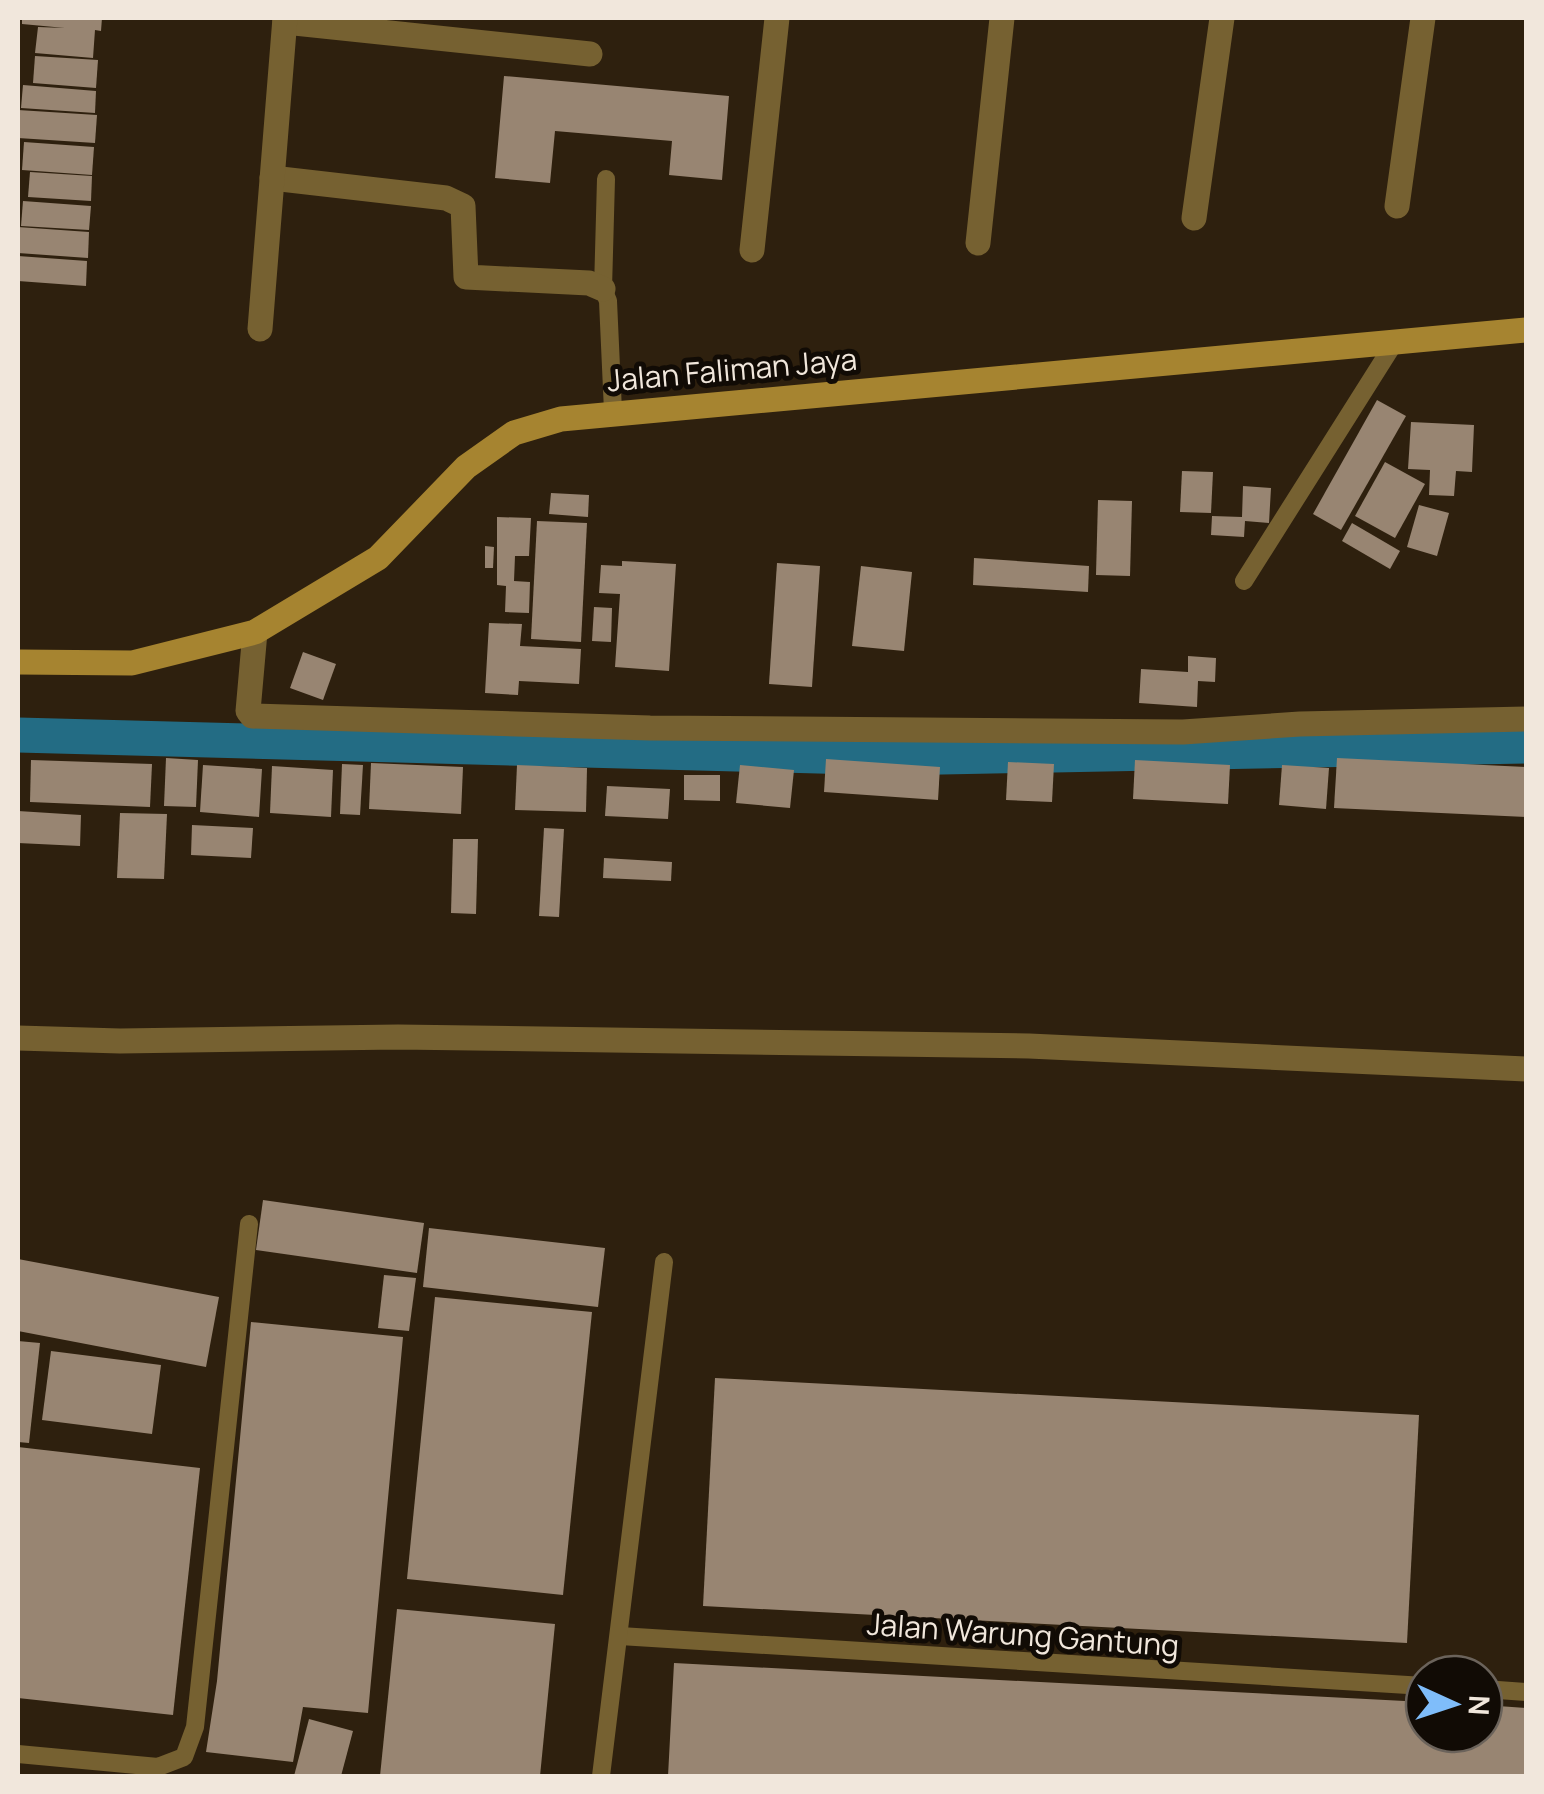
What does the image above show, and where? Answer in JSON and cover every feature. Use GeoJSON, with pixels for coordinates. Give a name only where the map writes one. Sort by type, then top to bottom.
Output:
{"type":"FeatureCollection","features":[{"type":"Feature","properties":{"kind":"street"},"geometry":{"type":"LineString","coordinates":[[752,250],[777,18]]}},
{"type":"Feature","properties":{"kind":"street"},"geometry":{"type":"LineString","coordinates":[[978,242],[1002,18]]}},
{"type":"Feature","properties":{"kind":"street"},"geometry":{"type":"LineString","coordinates":[[1194,218],[1222,18]]}},
{"type":"Feature","properties":{"kind":"street"},"geometry":{"type":"LineString","coordinates":[[1397,206],[1422,18]]}},
{"type":"Feature","properties":{"kind":"street"},"geometry":{"type":"LineString","coordinates":[[260,329],[285,20],[590,54]]}},
{"type":"Feature","properties":{"kind":"street"},"geometry":{"type":"LineString","coordinates":[[272,178],[446,198],[462,206],[466,278],[589,283],[606,295]]}},
{"type":"Feature","properties":{"kind":"street","name":"Jalan Faliman Jaya"},"geometry":{"type":"LineString","coordinates":[[18,662],[132,662],[260,634],[378,558],[466,467],[514,433],[613,400],[1393,345],[1526,330]]}},
{"type":"Feature","properties":{"kind":"street"},"geometry":{"type":"LineString","coordinates":[[260,634],[248,708],[252,716],[650,728],[1216,731],[1300,724],[1526,719]]}},
{"type":"Feature","properties":{"kind":"street"},"geometry":{"type":"LineString","coordinates":[[18,1038],[120,1042],[398,1037],[1029,1046],[1526,1070]]}},
{"type":"Feature","properties":{"kind":"lane"},"geometry":{"type":"LineString","coordinates":[[606,179],[606,295],[613,400]]}},
{"type":"Feature","properties":{"kind":"lane"},"geometry":{"type":"LineString","coordinates":[[1244,582],[1393,345]]}},
{"type":"Feature","properties":{"kind":"lane"},"geometry":{"type":"LineString","coordinates":[[18,1754],[158,1767],[184,1757],[196,1727],[249,1224]]}},
{"type":"Feature","properties":{"kind":"lane"},"geometry":{"type":"LineString","coordinates":[[602,1776],[664,1262]]}},
{"type":"Feature","properties":{"kind":"lane","name":"Jalan Warung Gantung"},"geometry":{"type":"LineString","coordinates":[[620,1636],[1404,1685]]}},
{"type":"Feature","properties":{"kind":"building"},"geometry":{"type":"Polygon","coordinates":[[[22,18],[102,18],[101,31],[95,30],[93,58],[35,53],[38,27],[65,28],[22,24],[22,18]]]}},
{"type":"Feature","properties":{"kind":"building"},"geometry":{"type":"Polygon","coordinates":[[[35,56],[98,60],[96,88],[33,83],[35,56]]]}},
{"type":"Feature","properties":{"kind":"building"},"geometry":{"type":"Polygon","coordinates":[[[504,76],[729,96],[722,180],[669,175],[672,141],[555,131],[550,183],[495,178],[504,76]]]}},
{"type":"Feature","properties":{"kind":"building"},"geometry":{"type":"Polygon","coordinates":[[[23,85],[96,91],[95,113],[21,108],[23,85]]]}},
{"type":"Feature","properties":{"kind":"building"},"geometry":{"type":"Polygon","coordinates":[[[18,110],[97,115],[95,143],[18,138],[18,110]]]}},
{"type":"Feature","properties":{"kind":"building"},"geometry":{"type":"Polygon","coordinates":[[[24,142],[94,147],[92,175],[22,170],[24,142]]]}},
{"type":"Feature","properties":{"kind":"building"},"geometry":{"type":"Polygon","coordinates":[[[30,172],[92,176],[91,201],[28,197],[30,172]]]}},
{"type":"Feature","properties":{"kind":"building"},"geometry":{"type":"Polygon","coordinates":[[[23,201],[91,206],[89,230],[21,226],[23,201]]]}},
{"type":"Feature","properties":{"kind":"building"},"geometry":{"type":"Polygon","coordinates":[[[18,227],[89,232],[88,258],[18,253],[18,227]]]}},
{"type":"Feature","properties":{"kind":"building"},"geometry":{"type":"Polygon","coordinates":[[[18,256],[87,261],[86,286],[18,281],[18,256]]]}},
{"type":"Feature","properties":{"kind":"building"},"geometry":{"type":"Polygon","coordinates":[[[1377,400],[1406,416],[1341,530],[1313,514],[1377,400]]]}},
{"type":"Feature","properties":{"kind":"building"},"geometry":{"type":"Polygon","coordinates":[[[1411,422],[1474,425],[1472,472],[1456,471],[1454,496],[1429,495],[1430,470],[1408,469],[1411,422]]]}},
{"type":"Feature","properties":{"kind":"building"},"geometry":{"type":"Polygon","coordinates":[[[1385,462],[1425,484],[1395,538],[1355,516],[1385,462]]]}},
{"type":"Feature","properties":{"kind":"building"},"geometry":{"type":"Polygon","coordinates":[[[1182,471],[1213,472],[1211,513],[1180,512],[1182,471]]]}},
{"type":"Feature","properties":{"kind":"building"},"geometry":{"type":"Polygon","coordinates":[[[1243,486],[1271,488],[1269,523],[1245,521],[1244,537],[1211,535],[1212,516],[1242,517],[1243,486]]]}},
{"type":"Feature","properties":{"kind":"building"},"geometry":{"type":"Polygon","coordinates":[[[551,493],[589,495],[588,517],[549,514],[551,493]]]}},
{"type":"Feature","properties":{"kind":"building"},"geometry":{"type":"Polygon","coordinates":[[[1098,500],[1132,501],[1130,576],[1096,575],[1098,500]]]}},
{"type":"Feature","properties":{"kind":"building"},"geometry":{"type":"Polygon","coordinates":[[[1419,505],[1449,513],[1437,556],[1407,547],[1419,505]]]}},
{"type":"Feature","properties":{"kind":"building"},"geometry":{"type":"Polygon","coordinates":[[[497,517],[531,518],[529,556],[515,556],[514,581],[530,582],[529,613],[505,612],[506,586],[497,585],[497,517]]]}},
{"type":"Feature","properties":{"kind":"building"},"geometry":{"type":"Polygon","coordinates":[[[537,521],[587,523],[581,642],[531,639],[537,521]]]}},
{"type":"Feature","properties":{"kind":"building"},"geometry":{"type":"Polygon","coordinates":[[[1352,523],[1400,551],[1390,569],[1342,541],[1352,523]]]}},
{"type":"Feature","properties":{"kind":"building"},"geometry":{"type":"Polygon","coordinates":[[[485,546],[494,547],[493,568],[485,568],[485,546]]]}},
{"type":"Feature","properties":{"kind":"building"},"geometry":{"type":"Polygon","coordinates":[[[974,558],[1089,566],[1088,592],[973,585],[974,558]]]}},
{"type":"Feature","properties":{"kind":"building"},"geometry":{"type":"Polygon","coordinates":[[[622,561],[676,564],[669,671],[615,667],[620,594],[599,593],[601,565],[622,566],[622,561]]]}},
{"type":"Feature","properties":{"kind":"building"},"geometry":{"type":"Polygon","coordinates":[[[777,563],[820,566],[812,687],[769,684],[777,563]]]}},
{"type":"Feature","properties":{"kind":"building"},"geometry":{"type":"Polygon","coordinates":[[[861,566],[912,572],[904,651],[852,646],[861,566]]]}},
{"type":"Feature","properties":{"kind":"building"},"geometry":{"type":"Polygon","coordinates":[[[594,607],[612,608],[611,642],[592,641],[594,607]]]}},
{"type":"Feature","properties":{"kind":"building"},"geometry":{"type":"Polygon","coordinates":[[[489,623],[522,624],[520,646],[581,649],[579,684],[519,681],[518,695],[485,693],[489,623]]]}},
{"type":"Feature","properties":{"kind":"building"},"geometry":{"type":"Polygon","coordinates":[[[303,652],[336,664],[323,700],[290,688],[303,652]]]}},
{"type":"Feature","properties":{"kind":"building"},"geometry":{"type":"Polygon","coordinates":[[[1188,656],[1216,658],[1215,682],[1198,681],[1197,707],[1139,703],[1141,669],[1188,672],[1188,656]]]}},
{"type":"Feature","properties":{"kind":"building"},"geometry":{"type":"Polygon","coordinates":[[[166,758],[198,760],[196,807],[164,806],[166,758]]]}},
{"type":"Feature","properties":{"kind":"building"},"geometry":{"type":"Polygon","coordinates":[[[1337,758],[1526,767],[1526,817],[1334,808],[1337,758]]]}},
{"type":"Feature","properties":{"kind":"building"},"geometry":{"type":"Polygon","coordinates":[[[826,759],[940,767],[938,800],[824,792],[826,759]]]}},
{"type":"Feature","properties":{"kind":"building"},"geometry":{"type":"Polygon","coordinates":[[[31,760],[152,764],[150,807],[30,802],[31,760]]]}},
{"type":"Feature","properties":{"kind":"building"},"geometry":{"type":"Polygon","coordinates":[[[1135,760],[1230,765],[1228,804],[1133,799],[1135,760]]]}},
{"type":"Feature","properties":{"kind":"building"},"geometry":{"type":"Polygon","coordinates":[[[1008,762],[1054,764],[1052,802],[1006,800],[1008,762]]]}},
{"type":"Feature","properties":{"kind":"building"},"geometry":{"type":"Polygon","coordinates":[[[371,763],[463,767],[461,814],[369,809],[371,763]]]}},
{"type":"Feature","properties":{"kind":"building"},"geometry":{"type":"Polygon","coordinates":[[[342,764],[363,765],[360,815],[340,814],[342,764]]]}},
{"type":"Feature","properties":{"kind":"building"},"geometry":{"type":"Polygon","coordinates":[[[203,765],[262,769],[259,817],[200,812],[203,765]]]}},
{"type":"Feature","properties":{"kind":"building"},"geometry":{"type":"Polygon","coordinates":[[[517,765],[587,768],[586,812],[515,810],[517,765]]]}},
{"type":"Feature","properties":{"kind":"building"},"geometry":{"type":"Polygon","coordinates":[[[740,765],[794,770],[790,808],[736,803],[740,765]]]}},
{"type":"Feature","properties":{"kind":"building"},"geometry":{"type":"Polygon","coordinates":[[[1282,765],[1329,768],[1326,809],[1279,805],[1282,765]]]}},
{"type":"Feature","properties":{"kind":"building"},"geometry":{"type":"Polygon","coordinates":[[[272,766],[333,770],[331,817],[270,813],[272,766]]]}},
{"type":"Feature","properties":{"kind":"building"},"geometry":{"type":"Polygon","coordinates":[[[684,775],[720,775],[720,801],[684,800],[684,775]]]}},
{"type":"Feature","properties":{"kind":"building"},"geometry":{"type":"Polygon","coordinates":[[[607,786],[670,789],[668,819],[605,816],[607,786]]]}},
{"type":"Feature","properties":{"kind":"building"},"geometry":{"type":"Polygon","coordinates":[[[18,811],[81,815],[80,846],[18,843],[18,811]]]}},
{"type":"Feature","properties":{"kind":"building"},"geometry":{"type":"Polygon","coordinates":[[[120,813],[167,814],[164,879],[117,878],[120,813]]]}},
{"type":"Feature","properties":{"kind":"building"},"geometry":{"type":"Polygon","coordinates":[[[192,825],[253,828],[251,858],[191,855],[192,825]]]}},
{"type":"Feature","properties":{"kind":"building"},"geometry":{"type":"Polygon","coordinates":[[[544,828],[564,829],[559,917],[539,916],[544,828]]]}},
{"type":"Feature","properties":{"kind":"building"},"geometry":{"type":"Polygon","coordinates":[[[453,839],[478,839],[476,914],[451,913],[453,839]]]}},
{"type":"Feature","properties":{"kind":"building"},"geometry":{"type":"Polygon","coordinates":[[[604,858],[672,862],[671,881],[603,878],[604,858]]]}},
{"type":"Feature","properties":{"kind":"building"},"geometry":{"type":"Polygon","coordinates":[[[263,1200],[424,1223],[417,1273],[256,1250],[263,1200]]]}},
{"type":"Feature","properties":{"kind":"building"},"geometry":{"type":"Polygon","coordinates":[[[429,1228],[605,1248],[598,1307],[423,1287],[429,1228]]]}},
{"type":"Feature","properties":{"kind":"building"},"geometry":{"type":"Polygon","coordinates":[[[18,1259],[219,1297],[206,1367],[18,1331],[18,1259]]]}},
{"type":"Feature","properties":{"kind":"building"},"geometry":{"type":"Polygon","coordinates":[[[384,1275],[416,1278],[409,1331],[378,1328],[384,1275]]]}},
{"type":"Feature","properties":{"kind":"building"},"geometry":{"type":"Polygon","coordinates":[[[435,1297],[592,1312],[563,1595],[407,1579],[435,1297]]]}},
{"type":"Feature","properties":{"kind":"building"},"geometry":{"type":"Polygon","coordinates":[[[251,1322],[403,1337],[368,1713],[303,1707],[293,1762],[206,1752],[217,1681],[251,1322]]]}},
{"type":"Feature","properties":{"kind":"building"},"geometry":{"type":"Polygon","coordinates":[[[18,1341],[40,1343],[29,1443],[18,1442],[18,1341]]]}},
{"type":"Feature","properties":{"kind":"building"},"geometry":{"type":"Polygon","coordinates":[[[51,1351],[161,1365],[152,1434],[42,1420],[51,1351]]]}},
{"type":"Feature","properties":{"kind":"building"},"geometry":{"type":"Polygon","coordinates":[[[715,1378],[1419,1415],[1407,1643],[703,1606],[715,1378]]]}},
{"type":"Feature","properties":{"kind":"building"},"geometry":{"type":"Polygon","coordinates":[[[18,1447],[200,1468],[173,1715],[18,1698],[18,1447]]]}},
{"type":"Feature","properties":{"kind":"building"},"geometry":{"type":"Polygon","coordinates":[[[397,1609],[555,1624],[540,1776],[380,1776],[397,1609]]]}},
{"type":"Feature","properties":{"kind":"building"},"geometry":{"type":"Polygon","coordinates":[[[674,1663],[1404,1701],[1404,1754],[1504,1754],[1504,1706],[1526,1708],[1526,1776],[668,1776],[674,1663]]]}},
{"type":"Feature","properties":{"kind":"building"},"geometry":{"type":"Polygon","coordinates":[[[309,1719],[353,1731],[341,1776],[294,1776],[309,1719]]]}},
{"type":"Feature","properties":{"kind":"waterway"},"geometry":{"type":"LineString","coordinates":[[18,735],[892,758],[1526,746]]}}]}
